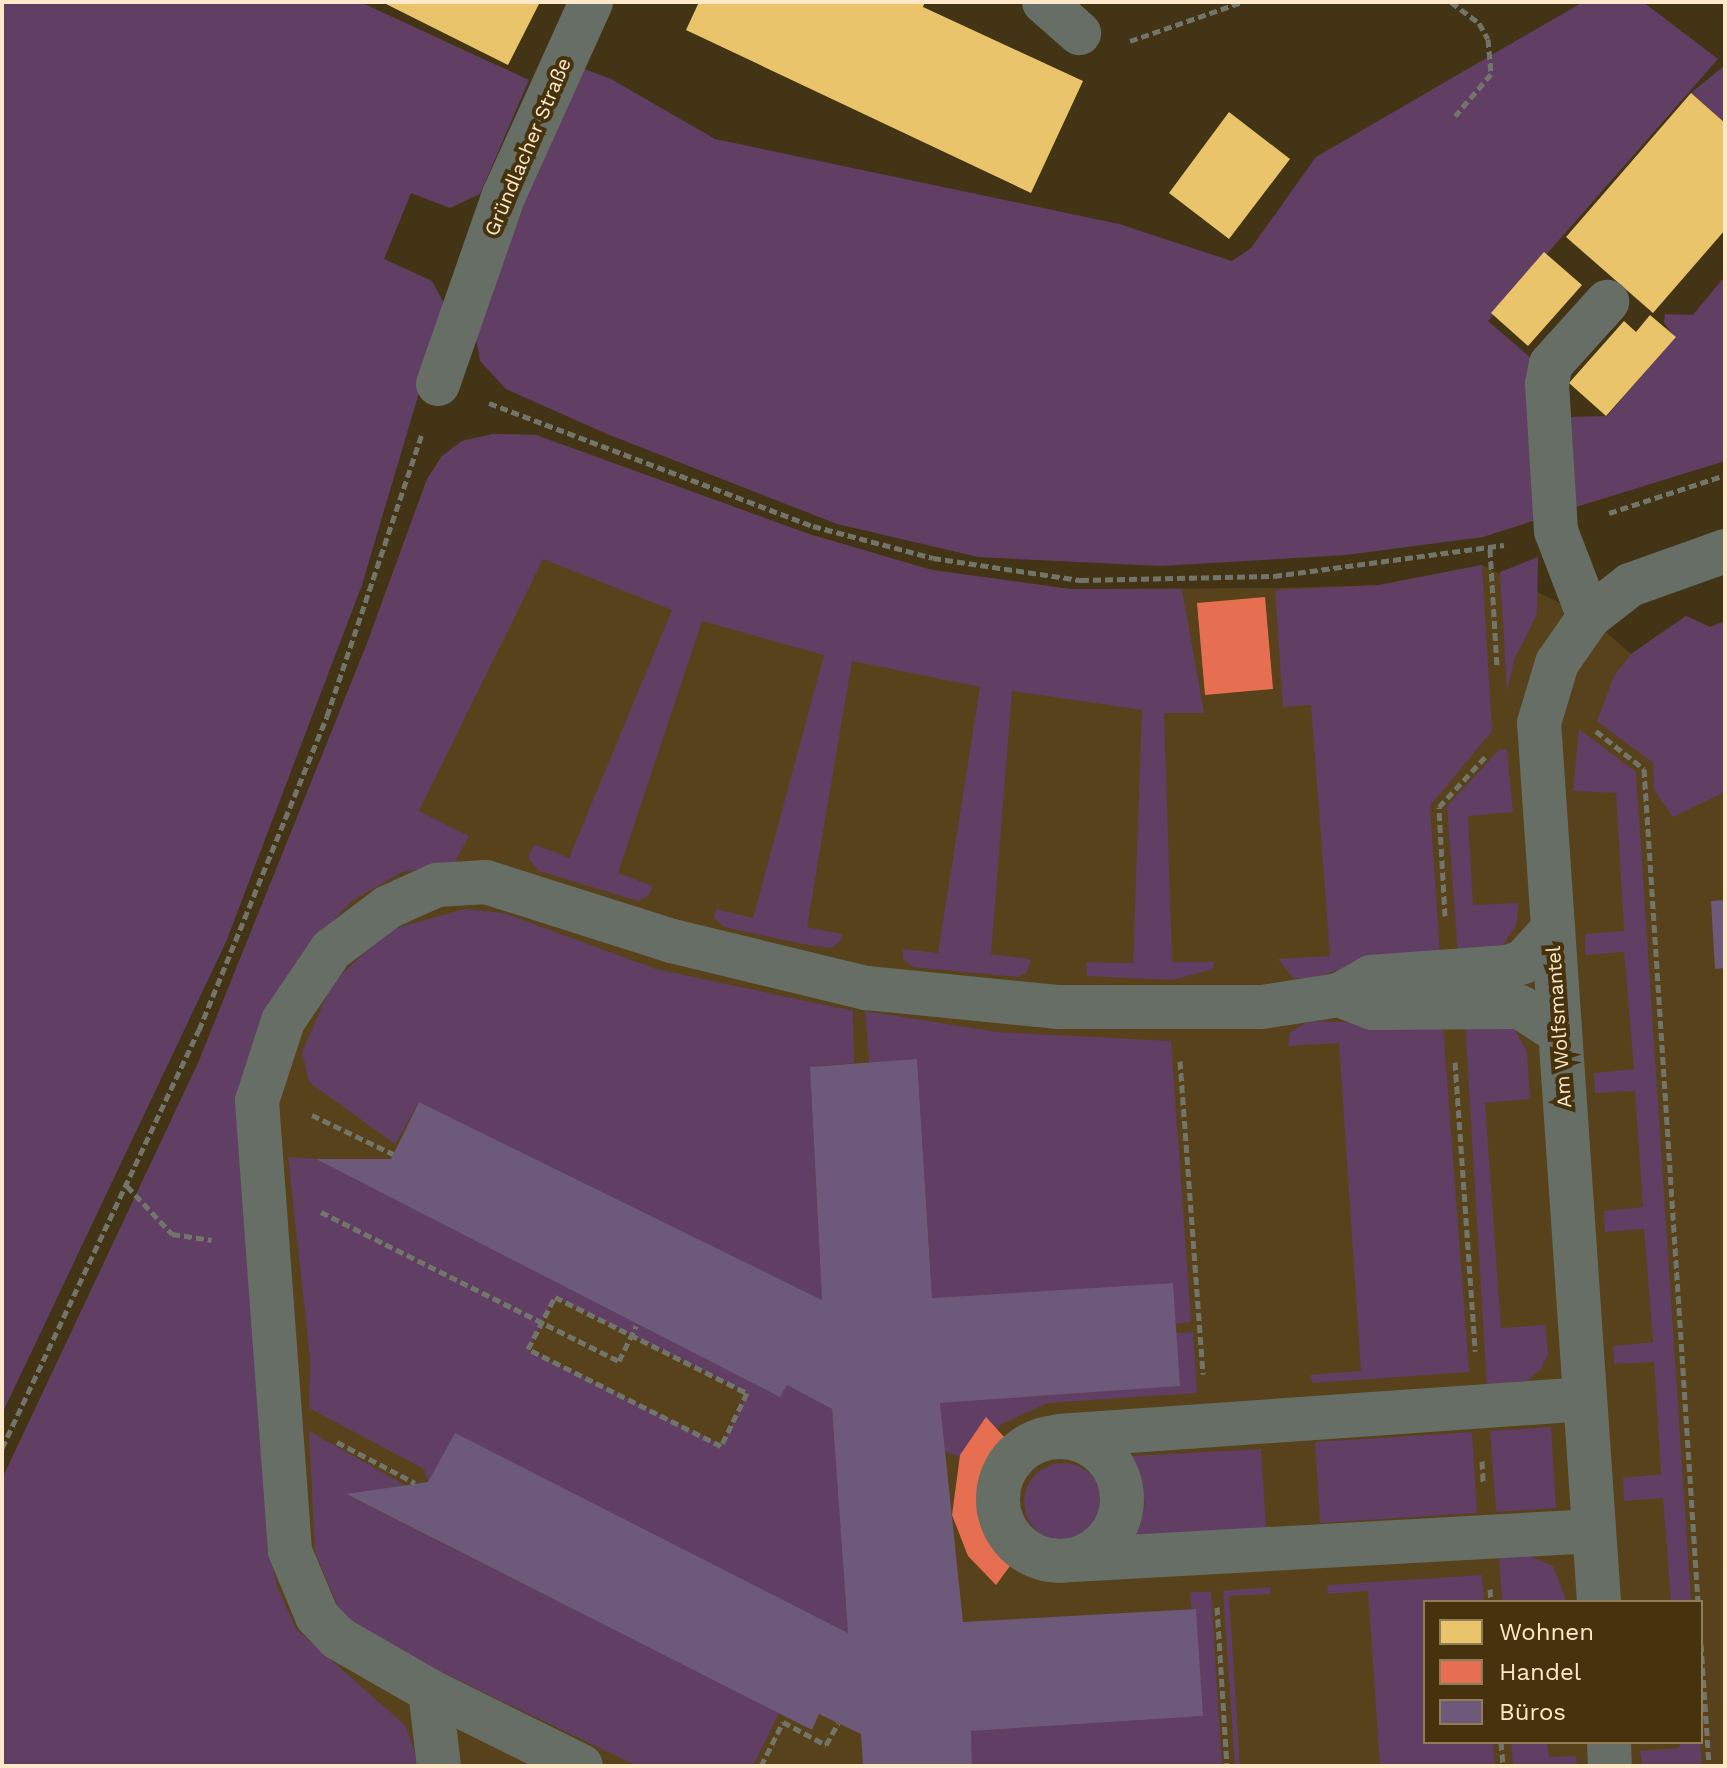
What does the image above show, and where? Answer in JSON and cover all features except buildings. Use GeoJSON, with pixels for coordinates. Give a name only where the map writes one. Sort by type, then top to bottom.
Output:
{"type":"FeatureCollection","features":[{"type":"Feature","properties":{"kind":"street","name":"Gründlacher Straße"},"geometry":{"type":"LineString","coordinates":[[438,384],[504,195],[591,2]]}},
{"type":"Feature","properties":{"kind":"street"},"geometry":{"type":"LineString","coordinates":[[1044,2],[1079,33]]}},
{"type":"Feature","properties":{"kind":"street"},"geometry":{"type":"LineString","coordinates":[[1589,617],[1556,531],[1547,384],[1551,364],[1607,302]]}},
{"type":"Feature","properties":{"kind":"street","name":"Am Wolfsmantel"},"geometry":{"type":"LineString","coordinates":[[1599,1600],[1539,723],[1557,663],[1589,617],[1630,585],[1725,551]]}},
{"type":"Feature","properties":{"kind":"street"},"geometry":{"type":"LineString","coordinates":[[581,1766],[430,1691],[338,1638],[317,1616],[290,1551],[276,1410],[266,1248],[261,1090],[283,1021],[331,950],[388,907],[437,885],[486,882],[672,941],[867,988],[1057,1007],[1262,1007],[1339,995],[1371,977],[1523,962],[1553,929]]}},
{"type":"Feature","properties":{"kind":"street"},"geometry":{"type":"LineString","coordinates":[[1339,995],[1373,1008],[1520,1007],[1559,1032]]}},
{"type":"Feature","properties":{"kind":"street"},"geometry":{"type":"LineString","coordinates":[[1585,1399],[1059,1436],[1024,1448],[1009,1464],[989,1504],[1016,1543],[1051,1560],[1593,1531]]}},
{"type":"Feature","properties":{"kind":"street"},"geometry":{"type":"LineString","coordinates":[[1059,1436],[1101,1452],[1121,1486],[1119,1520],[1109,1536],[1073,1560]]}},
{"type":"Feature","properties":{"kind":"street"},"geometry":{"type":"LineString","coordinates":[[430,1691],[439,1766]]}},
{"type":"Feature","properties":{"kind":"street"},"geometry":{"type":"LineString","coordinates":[[1609,1744],[1610,1766]]}},
{"type":"Feature","properties":{"kind":"path"},"geometry":{"type":"LineString","coordinates":[[1079,33],[1109,42],[1135,41],[1242,2]]}},
{"type":"Feature","properties":{"kind":"path"},"geometry":{"type":"LineString","coordinates":[[1451,2],[1479,23],[1488,39],[1491,74],[1455,116]]}},
{"type":"Feature","properties":{"kind":"path"},"geometry":{"type":"LineString","coordinates":[[2,1448],[199,1030],[327,716],[438,384],[813,526],[933,558],[1081,580],[1274,576],[1447,556]]}},
{"type":"Feature","properties":{"kind":"path"},"geometry":{"type":"LineString","coordinates":[[1539,723],[1586,724],[1644,769],[1698,1600]]}},
{"type":"Feature","properties":{"kind":"path"},"geometry":{"type":"LineString","coordinates":[[1176,1005],[1207,1427]]}},
{"type":"Feature","properties":{"kind":"path"},"geometry":{"type":"LineString","coordinates":[[261,1090],[393,1154]]}},
{"type":"Feature","properties":{"kind":"path"},"geometry":{"type":"LineString","coordinates":[[263,1183],[619,1361],[636,1326]]}},
{"type":"Feature","properties":{"kind":"path"},"geometry":{"type":"LineString","coordinates":[[127,1186],[172,1234],[266,1248]]}},
{"type":"Feature","properties":{"kind":"path"},"geometry":{"type":"LineString","coordinates":[[555,1297],[747,1393],[721,1446],[528,1349],[542,1321],[555,1297]]}},
{"type":"Feature","properties":{"kind":"path"},"geometry":{"type":"LineString","coordinates":[[276,1410],[415,1483]]}},
{"type":"Feature","properties":{"kind":"path"},"geometry":{"type":"LineString","coordinates":[[1213,1552],[1227,1766]]}},
{"type":"Feature","properties":{"kind":"path"},"geometry":{"type":"LineString","coordinates":[[1703,1674],[1709,1766]]}},
{"type":"Feature","properties":{"kind":"path"},"geometry":{"type":"LineString","coordinates":[[761,1766],[783,1722],[826,1745],[838,1723]]}},
{"type":"Feature","properties":{"kind":"path"},"geometry":{"type":"LineString","coordinates":[[1501,1744],[1503,1766]]}},
{"type":"Feature","properties":{"kind":"shaded area"},"geometry":{"type":"Polygon","coordinates":[[[2,2],[360,2],[529,80],[480,194],[450,208],[411,193],[384,259],[432,281],[445,305],[362,585],[226,942],[2,1414],[2,2]]]}},
{"type":"Feature","properties":{"kind":"shaded area"},"geometry":{"type":"Polygon","coordinates":[[[1583,2],[1643,2],[1718,59],[1488,321],[1531,358],[1542,518],[1483,537],[1346,555],[1160,566],[978,557],[837,524],[607,434],[506,389],[480,361],[474,328],[576,66],[611,79],[715,139],[1119,224],[1232,261],[1251,248],[1316,157],[1583,2]]]}},
{"type":"Feature","properties":{"kind":"shaded area"},"geometry":{"type":"Polygon","coordinates":[[[1725,65],[1725,123],[1691,93],[1725,65]]]}},
{"type":"Feature","properties":{"kind":"shaded area"},"geometry":{"type":"Polygon","coordinates":[[[1725,276],[1725,461],[1576,507],[1571,417],[1607,416],[1675,337],[1664,323],[1665,314],[1693,315],[1725,276]]]}},
{"type":"Feature","properties":{"kind":"shaded area"},"geometry":{"type":"Polygon","coordinates":[[[493,434],[536,435],[809,534],[932,570],[1070,589],[1379,585],[1482,565],[1589,617],[1631,654],[1686,616],[1710,627],[1725,621],[1725,1766],[2,1766],[2,1479],[198,1063],[366,646],[427,479],[442,456],[462,441],[493,434]]]}},
{"type":"Feature","properties":{"kind":"shaded area"},"geometry":{"type":"Polygon","coordinates":[[[493,434],[536,435],[809,534],[932,570],[1070,589],[1182,589],[1204,713],[1164,713],[1172,962],[1214,962],[1213,969],[1173,980],[1087,976],[1086,962],[1133,963],[1142,710],[1012,691],[991,954],[1031,959],[1027,972],[1018,977],[913,967],[903,959],[903,949],[938,953],[980,687],[852,661],[807,927],[842,934],[840,942],[831,948],[724,927],[714,917],[716,909],[753,918],[824,655],[702,621],[618,873],[653,886],[648,896],[638,901],[539,871],[528,858],[534,844],[569,858],[672,610],[543,559],[419,811],[469,836],[454,864],[402,872],[352,901],[306,949],[274,998],[268,1545],[277,1586],[296,1629],[405,1725],[420,1766],[2,1766],[2,1479],[198,1063],[366,646],[427,479],[442,456],[462,441],[493,434]]]}},
{"type":"Feature","properties":{"kind":"shaded area"},"geometry":{"type":"Polygon","coordinates":[[[1538,557],[1537,614],[1514,660],[1507,692],[1500,572],[1538,557]]]}},
{"type":"Feature","properties":{"kind":"shaded area"},"geometry":{"type":"Polygon","coordinates":[[[1482,565],[1492,731],[1430,806],[1440,955],[1359,963],[1315,978],[1293,978],[1278,959],[1330,956],[1311,705],[1283,707],[1275,590],[1379,585],[1482,565]]]}},
{"type":"Feature","properties":{"kind":"shaded area"},"geometry":{"type":"Polygon","coordinates":[[[1686,616],[1710,627],[1725,621],[1725,792],[1673,817],[1654,790],[1653,763],[1597,721],[1614,676],[1631,654],[1686,616]]]}},
{"type":"Feature","properties":{"kind":"shaded area"},"geometry":{"type":"Polygon","coordinates":[[[1579,729],[1636,772],[1691,1600],[1671,1600],[1663,1498],[1624,1501],[1623,1478],[1661,1474],[1654,1362],[1614,1364],[1613,1346],[1653,1342],[1644,1229],[1605,1232],[1604,1211],[1643,1207],[1635,1091],[1595,1093],[1594,1073],[1634,1069],[1624,952],[1585,955],[1585,934],[1624,931],[1616,793],[1573,791],[1579,729]]]}},
{"type":"Feature","properties":{"kind":"shaded area"},"geometry":{"type":"Polygon","coordinates":[[[1500,749],[1507,750],[1513,812],[1468,816],[1473,905],[1518,903],[1517,923],[1502,947],[1458,956],[1447,806],[1500,749]]]}},
{"type":"Feature","properties":{"kind":"shaded area"},"geometry":{"type":"Polygon","coordinates":[[[465,909],[503,913],[656,969],[853,1011],[854,1063],[810,1067],[822,1300],[419,1102],[395,1144],[309,1082],[302,1052],[333,982],[389,930],[465,909]]]}},
{"type":"Feature","properties":{"kind":"shaded area"},"geometry":{"type":"Polygon","coordinates":[[[865,1011],[997,1032],[1171,1041],[1191,1322],[1175,1324],[1173,1283],[932,1298],[917,1059],[869,1063],[865,1011]]]}},
{"type":"Feature","properties":{"kind":"shaded area"},"geometry":{"type":"Polygon","coordinates":[[[1309,1021],[1443,1025],[1469,1372],[1313,1383],[1310,1375],[1361,1371],[1339,1043],[1288,1046],[1290,1032],[1309,1021]]]}},
{"type":"Feature","properties":{"kind":"shaded area"},"geometry":{"type":"Polygon","coordinates":[[[1465,1022],[1514,1028],[1527,1052],[1530,1099],[1485,1103],[1501,1328],[1545,1325],[1548,1354],[1541,1369],[1520,1387],[1487,1389],[1465,1022]]]}},
{"type":"Feature","properties":{"kind":"shaded area"},"geometry":{"type":"Polygon","coordinates":[[[288,1157],[316,1159],[780,1396],[787,1385],[832,1409],[848,1633],[455,1434],[428,1482],[424,1469],[309,1408],[310,1358],[288,1157]],[[555,1297],[528,1350],[722,1445],[747,1393],[555,1297]]]}},
{"type":"Feature","properties":{"kind":"shaded area"},"geometry":{"type":"Polygon","coordinates":[[[1193,1332],[1197,1393],[1048,1403],[1001,1424],[967,1459],[945,1452],[940,1403],[1180,1386],[1176,1333],[1193,1332]]]}},
{"type":"Feature","properties":{"kind":"shaded area"},"geometry":{"type":"Polygon","coordinates":[[[1551,1427],[1556,1508],[1496,1512],[1490,1431],[1551,1427]]]}},
{"type":"Feature","properties":{"kind":"shaded area"},"geometry":{"type":"Polygon","coordinates":[[[309,1431],[405,1485],[347,1495],[779,1713],[753,1766],[637,1766],[381,1643],[355,1625],[338,1607],[315,1552],[309,1431]]]}},
{"type":"Feature","properties":{"kind":"shaded area"},"geometry":{"type":"Polygon","coordinates":[[[1472,1432],[1477,1513],[1320,1523],[1315,1442],[1472,1432]]]}},
{"type":"Feature","properties":{"kind":"shaded area"},"geometry":{"type":"Polygon","coordinates":[[[1261,1449],[1266,1528],[1135,1538],[1145,1504],[1141,1476],[1131,1456],[1261,1449]]]}},
{"type":"Feature","properties":{"kind":"shaded area"},"geometry":{"type":"Polygon","coordinates":[[[1055,1463],[1071,1463],[1085,1469],[1096,1480],[1102,1502],[1096,1524],[1085,1535],[1071,1541],[1055,1541],[1041,1535],[1030,1524],[1024,1510],[1024,1494],[1030,1480],[1041,1469],[1055,1463]]]}},
{"type":"Feature","properties":{"kind":"shaded area"},"geometry":{"type":"Polygon","coordinates":[[[1525,1554],[1553,1566],[1566,1600],[1502,1600],[1499,1556],[1525,1554]]]}},
{"type":"Feature","properties":{"kind":"shaded area"},"geometry":{"type":"Polygon","coordinates":[[[1482,1575],[1484,1600],[1423,1600],[1423,1744],[1493,1744],[1495,1766],[1380,1766],[1368,1591],[1327,1594],[1328,1585],[1482,1575]]]}},
{"type":"Feature","properties":{"kind":"shaded area"},"geometry":{"type":"Polygon","coordinates":[[[1270,1587],[1271,1594],[1229,1596],[1240,1766],[1235,1766],[1223,1591],[1270,1587]]]}},
{"type":"Feature","properties":{"kind":"shaded area"},"geometry":{"type":"Polygon","coordinates":[[[1190,1592],[1211,1592],[1222,1766],[972,1766],[971,1731],[1203,1716],[1190,1592]]]}},
{"type":"Feature","properties":{"kind":"shaded area"},"geometry":{"type":"Polygon","coordinates":[[[1511,1744],[1547,1744],[1549,1757],[1576,1756],[1577,1766],[1513,1766],[1511,1744]]]}},
{"type":"Feature","properties":{"kind":"shaded area"},"geometry":{"type":"Polygon","coordinates":[[[1680,1744],[1700,1744],[1702,1766],[1642,1766],[1640,1751],[1679,1748],[1680,1744]]]}}]}
